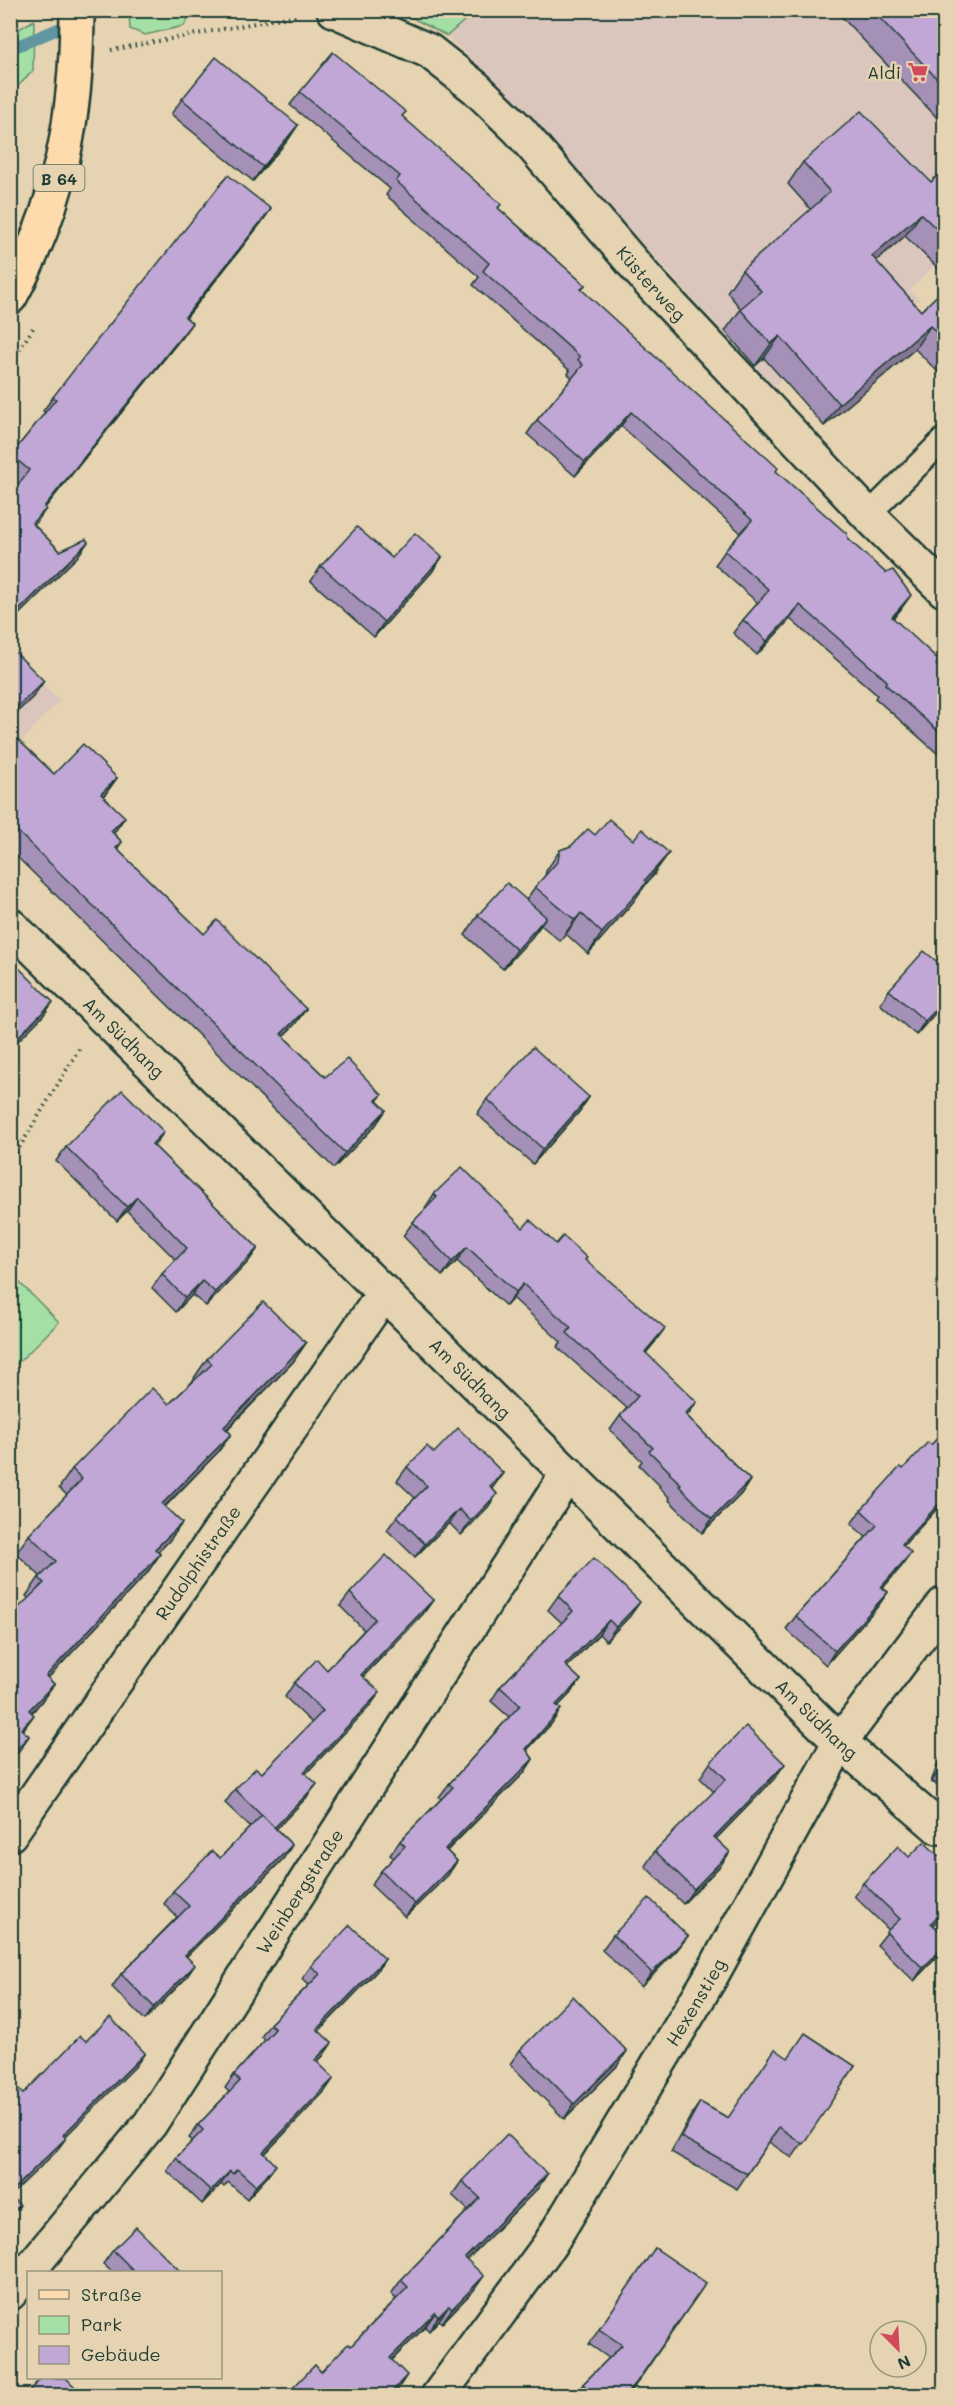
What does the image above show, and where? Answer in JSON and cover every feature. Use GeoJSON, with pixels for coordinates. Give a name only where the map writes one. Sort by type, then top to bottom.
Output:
{"type":"FeatureCollection","features":[{"type":"Feature","properties":{"kind":"main road","name":"B 64"},"geometry":{"type":"LineString","coordinates":[[10,297],[28,265],[53,200],[70,132],[77,51],[77,10]]}},
{"type":"Feature","properties":{"kind":"street","name":"Küsterweg"},"geometry":{"type":"LineString","coordinates":[[319,12],[429,51],[476,88],[519,130],[651,284],[868,515],[945,590]]}},
{"type":"Feature","properties":{"kind":"street","name":"Am Südhang"},"geometry":{"type":"LineString","coordinates":[[10,925],[840,1742],[938,1827]]}},
{"type":"Feature","properties":{"kind":"street","name":"Rudolphistraße"},"geometry":{"type":"LineString","coordinates":[[10,1834],[385,1292]]}},
{"type":"Feature","properties":{"kind":"street","name":"Weinbergstraße"},"geometry":{"type":"LineString","coordinates":[[28,2271],[150,2124],[568,1473]]}},
{"type":"Feature","properties":{"kind":"street","name":"Hexenstieg"},"geometry":{"type":"LineString","coordinates":[[438,2396],[550,2244],[710,1978],[840,1742],[945,1604]]}},
{"type":"Feature","properties":{"kind":"street","name":"Weinbergstraße"},"geometry":{"type":"LineString","coordinates":[[10,2293],[27,2272]]}},
{"type":"Feature","properties":{"kind":"lane"},"geometry":{"type":"LineString","coordinates":[[868,515],[945,440]]}},
{"type":"Feature","properties":{"kind":"path"},"geometry":{"type":"LineString","coordinates":[[112,50],[319,12]]}},
{"type":"Feature","properties":{"kind":"path"},"geometry":{"type":"LineString","coordinates":[[10,1163],[101,1014]]}},
{"type":"Feature","properties":{"kind":"shaded area"},"geometry":{"type":"Polygon","coordinates":[[[475,10],[944,11],[944,256],[910,290],[919,299],[896,320],[876,299],[773,387],[490,76],[447,36],[475,10]]]}},
{"type":"Feature","properties":{"kind":"shaded area"},"geometry":{"type":"Polygon","coordinates":[[[10,652],[60,700],[11,752],[10,752],[10,652]]]}},
{"type":"Feature","properties":{"kind":"green space"},"geometry":{"type":"Polygon","coordinates":[[[129,10],[192,11],[184,26],[145,35],[130,29],[129,10]]]}},
{"type":"Feature","properties":{"kind":"green space"},"geometry":{"type":"Polygon","coordinates":[[[399,11],[475,11],[447,36],[399,11]]]}},
{"type":"Feature","properties":{"kind":"green space"},"geometry":{"type":"Polygon","coordinates":[[[34,20],[33,71],[11,93],[11,34],[34,20]]]}},
{"type":"Feature","properties":{"kind":"green space"},"geometry":{"type":"Polygon","coordinates":[[[11,1274],[59,1322],[11,1370],[11,1274]]]}},
{"type":"Feature","properties":{"kind":"building"},"geometry":{"type":"Polygon","coordinates":[[[872,10],[945,10],[945,87],[872,10]]]}},
{"type":"Feature","properties":{"kind":"building"},"geometry":{"type":"Polygon","coordinates":[[[333,52],[406,112],[402,116],[501,204],[498,208],[585,285],[581,289],[778,468],[776,471],[847,534],[848,539],[886,573],[893,570],[911,595],[892,617],[940,661],[936,665],[945,673],[945,737],[885,684],[887,681],[800,605],[767,641],[743,620],[769,590],[725,551],[752,520],[631,412],[585,462],[537,420],[583,365],[578,360],[580,357],[483,271],[489,263],[396,181],[400,176],[300,92],[333,52]]]}},
{"type":"Feature","properties":{"kind":"building"},"geometry":{"type":"Polygon","coordinates":[[[216,57],[298,125],[263,167],[182,99],[216,57]]]}},
{"type":"Feature","properties":{"kind":"building"},"geometry":{"type":"Polygon","coordinates":[[[861,111],[931,182],[945,168],[945,237],[921,214],[872,256],[921,311],[945,288],[945,341],[930,326],[839,404],[780,336],[771,344],[740,309],[761,291],[742,270],[830,192],[803,162],[861,111]]]}},
{"type":"Feature","properties":{"kind":"building"},"geometry":{"type":"Polygon","coordinates":[[[228,175],[271,209],[185,317],[192,323],[44,507],[46,509],[32,523],[60,551],[86,539],[88,542],[10,619],[10,496],[29,470],[11,455],[56,399],[53,397],[87,353],[228,175]]]}},
{"type":"Feature","properties":{"kind":"building"},"geometry":{"type":"Polygon","coordinates":[[[357,527],[392,558],[415,533],[442,557],[384,622],[321,566],[357,527]]]}},
{"type":"Feature","properties":{"kind":"building"},"geometry":{"type":"Polygon","coordinates":[[[10,647],[44,681],[10,714],[10,647]]]}},
{"type":"Feature","properties":{"kind":"building"},"geometry":{"type":"Polygon","coordinates":[[[10,732],[54,774],[83,744],[117,778],[101,794],[125,817],[111,831],[122,842],[116,848],[204,934],[217,920],[306,1009],[281,1034],[325,1077],[347,1059],[382,1095],[376,1100],[386,1110],[345,1153],[10,824],[10,732]]]}},
{"type":"Feature","properties":{"kind":"building"},"geometry":{"type":"Polygon","coordinates":[[[609,819],[633,840],[642,829],[669,853],[602,933],[581,913],[575,920],[535,887],[558,861],[560,850],[571,846],[588,829],[595,835],[609,819]]]}},
{"type":"Feature","properties":{"kind":"building"},"geometry":{"type":"Polygon","coordinates":[[[507,883],[546,917],[517,950],[478,915],[507,883]]]}},
{"type":"Feature","properties":{"kind":"building"},"geometry":{"type":"Polygon","coordinates":[[[924,951],[945,968],[945,1000],[925,1021],[889,990],[924,951]]]}},
{"type":"Feature","properties":{"kind":"building"},"geometry":{"type":"Polygon","coordinates":[[[17,966],[53,1002],[10,1045],[10,972],[17,966]]]}},
{"type":"Feature","properties":{"kind":"building"},"geometry":{"type":"Polygon","coordinates":[[[533,1047],[589,1097],[543,1149],[487,1099],[533,1047]]]}},
{"type":"Feature","properties":{"kind":"building"},"geometry":{"type":"Polygon","coordinates":[[[122,1090],[164,1132],[152,1144],[258,1248],[215,1292],[202,1281],[185,1298],[162,1274],[187,1248],[137,1197],[127,1207],[66,1147],[122,1090]]]}},
{"type":"Feature","properties":{"kind":"building"},"geometry":{"type":"Polygon","coordinates":[[[462,1167],[523,1228],[530,1220],[556,1244],[563,1236],[587,1258],[585,1260],[665,1328],[645,1352],[697,1402],[685,1414],[750,1480],[712,1519],[649,1451],[653,1448],[620,1416],[638,1396],[567,1333],[571,1328],[523,1284],[516,1292],[467,1247],[452,1262],[413,1222],[437,1197],[434,1194],[462,1167]]]}},
{"type":"Feature","properties":{"kind":"building"},"geometry":{"type":"Polygon","coordinates":[[[263,1302],[306,1343],[224,1427],[231,1434],[162,1504],[182,1523],[155,1549],[160,1554],[46,1676],[54,1684],[29,1710],[34,1715],[21,1729],[29,1736],[10,1755],[10,1616],[44,1583],[39,1578],[56,1561],[29,1535],[82,1479],[72,1469],[152,1388],[169,1404],[212,1364],[207,1359],[263,1302]]]}},
{"type":"Feature","properties":{"kind":"building"},"geometry":{"type":"Polygon","coordinates":[[[458,1428],[503,1473],[490,1486],[497,1494],[471,1521],[459,1509],[425,1544],[397,1516],[427,1486],[407,1467],[427,1446],[434,1453],[458,1428]]]}},
{"type":"Feature","properties":{"kind":"building"},"geometry":{"type":"Polygon","coordinates":[[[945,1430],[945,1497],[902,1544],[911,1553],[881,1587],[888,1592],[835,1651],[796,1616],[877,1525],[861,1510],[900,1467],[903,1469],[928,1442],[931,1445],[945,1430]]]}},
{"type":"Feature","properties":{"kind":"building"},"geometry":{"type":"Polygon","coordinates":[[[386,1555],[433,1600],[361,1675],[380,1692],[304,1772],[317,1784],[274,1828],[235,1789],[256,1768],[262,1773],[323,1711],[294,1683],[317,1659],[327,1670],[375,1619],[350,1593],[386,1555]]]}},
{"type":"Feature","properties":{"kind":"building"},"geometry":{"type":"Polygon","coordinates":[[[594,1558],[640,1602],[616,1627],[609,1620],[565,1665],[581,1680],[556,1705],[561,1709],[526,1749],[533,1759],[445,1849],[457,1861],[415,1904],[381,1871],[405,1846],[400,1841],[453,1787],[449,1784],[520,1705],[500,1687],[573,1611],[558,1596],[594,1558]]]}},
{"type":"Feature","properties":{"kind":"building"},"geometry":{"type":"Polygon","coordinates":[[[746,1726],[785,1764],[714,1837],[730,1852],[694,1889],[655,1851],[726,1779],[710,1763],[746,1726]]]}},
{"type":"Feature","properties":{"kind":"building"},"geometry":{"type":"Polygon","coordinates":[[[945,1756],[945,1771],[940,1769],[945,1756]]]}},
{"type":"Feature","properties":{"kind":"building"},"geometry":{"type":"Polygon","coordinates":[[[262,1815],[292,1845],[185,1955],[195,1965],[154,2007],[121,1974],[189,1906],[173,1891],[212,1851],[220,1858],[262,1815]]]}},
{"type":"Feature","properties":{"kind":"building"},"geometry":{"type":"Polygon","coordinates":[[[924,1842],[945,1862],[945,1909],[931,1923],[945,1936],[945,1945],[923,1968],[886,1932],[900,1919],[863,1883],[898,1846],[909,1857],[924,1842]]]}},
{"type":"Feature","properties":{"kind":"building"},"geometry":{"type":"Polygon","coordinates":[[[649,1898],[688,1936],[652,1973],[613,1935],[649,1898]]]}},
{"type":"Feature","properties":{"kind":"building"},"geometry":{"type":"Polygon","coordinates":[[[350,1925],[385,1959],[317,2029],[332,2043],[315,2060],[334,2078],[263,2152],[276,2165],[256,2186],[237,2169],[233,2174],[230,2171],[211,2191],[176,2158],[203,2130],[198,2125],[240,2081],[234,2075],[275,2029],[270,2024],[320,1974],[311,1966],[350,1925]]]}},
{"type":"Feature","properties":{"kind":"building"},"geometry":{"type":"Polygon","coordinates":[[[573,1996],[627,2051],[574,2104],[520,2050],[573,1996]]]}},
{"type":"Feature","properties":{"kind":"building"},"geometry":{"type":"Polygon","coordinates":[[[110,2017],[145,2053],[63,2135],[66,2138],[10,2192],[10,2098],[19,2089],[23,2094],[80,2036],[86,2041],[110,2017]]]}},
{"type":"Feature","properties":{"kind":"building"},"geometry":{"type":"Polygon","coordinates":[[[805,2033],[855,2066],[803,2144],[779,2127],[747,2174],[681,2137],[700,2102],[728,2118],[775,2049],[788,2058],[805,2033]]]}},
{"type":"Feature","properties":{"kind":"building"},"geometry":{"type":"Polygon","coordinates":[[[507,2134],[547,2174],[465,2258],[484,2276],[452,2309],[449,2306],[438,2317],[435,2313],[390,2358],[407,2375],[388,2396],[288,2396],[287,2394],[315,2365],[321,2372],[348,2344],[351,2346],[408,2287],[401,2280],[480,2198],[462,2181],[507,2134]]]}},
{"type":"Feature","properties":{"kind":"building"},"geometry":{"type":"Polygon","coordinates":[[[10,2196],[20,2205],[10,2214],[10,2196]]]}},
{"type":"Feature","properties":{"kind":"building"},"geometry":{"type":"Polygon","coordinates":[[[136,2227],[180,2271],[134,2271],[113,2250],[136,2227]]]}},
{"type":"Feature","properties":{"kind":"building"},"geometry":{"type":"Polygon","coordinates":[[[655,2248],[706,2283],[636,2383],[624,2396],[595,2396],[583,2384],[622,2345],[599,2329],[655,2248]]]}},
{"type":"Feature","properties":{"kind":"building"},"geometry":{"type":"Polygon","coordinates":[[[40,2379],[67,2379],[84,2396],[24,2396],[40,2379]]]}},
{"type":"Feature","properties":{"kind":"waterway"},"geometry":{"type":"LineString","coordinates":[[10,49],[104,10]]}},
{"type":"Feature","properties":{"kind":"place","name":"Aldi"},"geometry":{"type":"Point","coordinates":[918,72]}}]}
